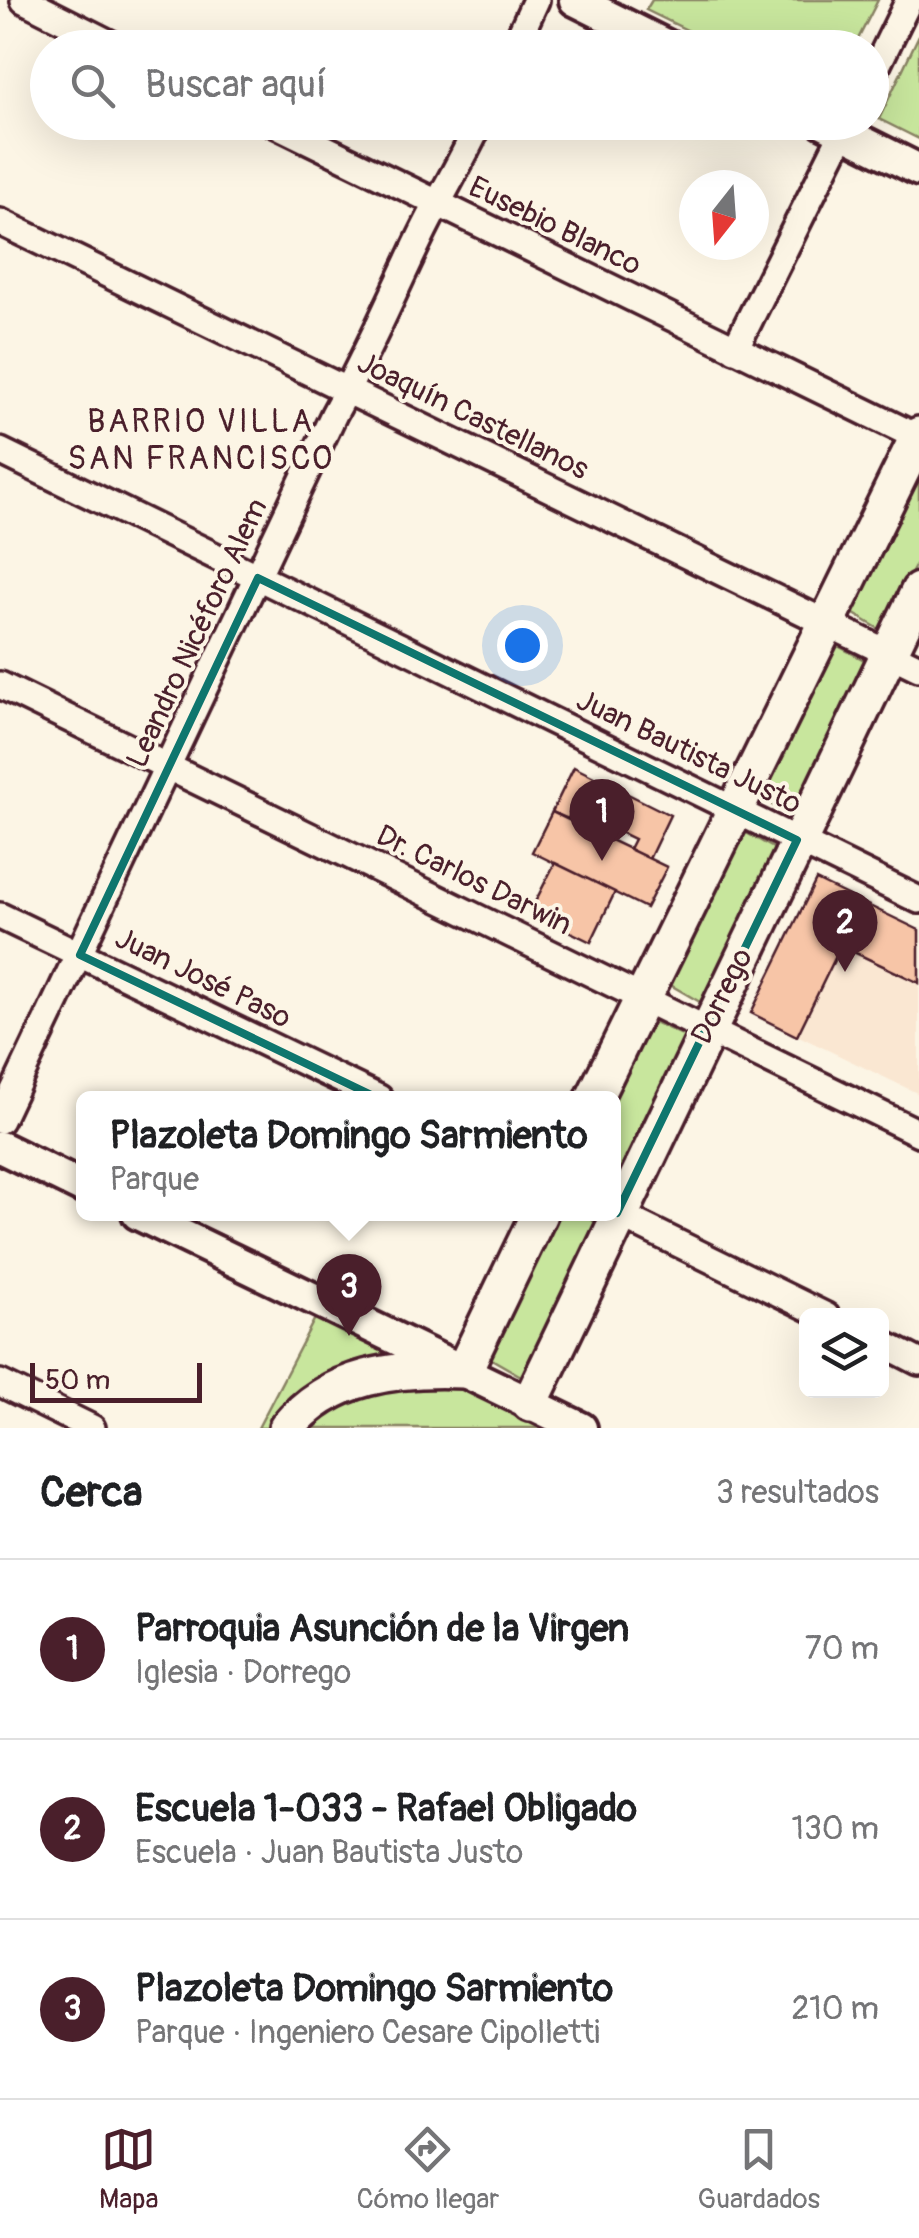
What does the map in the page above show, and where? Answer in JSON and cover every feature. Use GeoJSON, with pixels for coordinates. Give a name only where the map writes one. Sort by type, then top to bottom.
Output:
{"type":"FeatureCollection","features":[{"type":"Feature","properties":{"kind":"main road"},"geometry":{"type":"LineString","coordinates":[[597,1091],[919,437]]}},
{"type":"Feature","properties":{"kind":"main road","name":"Dorrego"},"geometry":{"type":"LineString","coordinates":[[621,1202],[798,840],[904,660],[919,591]]}},
{"type":"Feature","properties":{"kind":"main road"},"geometry":{"type":"LineString","coordinates":[[286,1428],[306,1407],[346,1383],[421,1368],[464,1370],[536,1221]]}},
{"type":"Feature","properties":{"kind":"main road","name":"Dorrego"},"geometry":{"type":"LineString","coordinates":[[540,1416],[613,1221]]}},
{"type":"Feature","properties":{"kind":"street"},"geometry":{"type":"LineString","coordinates":[[24,0],[83,30]]}},
{"type":"Feature","properties":{"kind":"street"},"geometry":{"type":"LineString","coordinates":[[522,30],[536,0]]}},
{"type":"Feature","properties":{"kind":"street"},"geometry":{"type":"LineString","coordinates":[[575,0],[635,30]]}},
{"type":"Feature","properties":{"kind":"street"},"geometry":{"type":"LineString","coordinates":[[889,42],[910,0]]}},
{"type":"Feature","properties":{"kind":"street","name":"Eusebio Blanco"},"geometry":{"type":"LineString","coordinates":[[307,140],[919,437]]}},
{"type":"Feature","properties":{"kind":"street","name":"Leandro Nicéforo Alem"},"geometry":{"type":"LineString","coordinates":[[0,1120],[420,237],[440,206],[471,140]]}},
{"type":"Feature","properties":{"kind":"street"},"geometry":{"type":"LineString","coordinates":[[735,349],[832,140]]}},
{"type":"Feature","properties":{"kind":"street"},"geometry":{"type":"LineString","coordinates":[[864,140],[919,170]]}},
{"type":"Feature","properties":{"kind":"street","name":"Joaquín Castellanos"},"geometry":{"type":"LineString","coordinates":[[0,222],[904,660]]}},
{"type":"Feature","properties":{"kind":"street","name":"Juan Bautista Justo"},"geometry":{"type":"LineString","coordinates":[[0,452],[919,900]]}},
{"type":"Feature","properties":{"kind":"street","name":"Dr. Carlos Darwin"},"geometry":{"type":"LineString","coordinates":[[0,685],[919,1134]]}},
{"type":"Feature","properties":{"kind":"street","name":"Juan José Paso"},"geometry":{"type":"LineString","coordinates":[[0,916],[364,1091]]}},
{"type":"Feature","properties":{"kind":"street"},"geometry":{"type":"LineString","coordinates":[[0,1147],[76,1184]]}},
{"type":"Feature","properties":{"kind":"street"},"geometry":{"type":"LineString","coordinates":[[621,1214],[810,1308]]}},
{"type":"Feature","properties":{"kind":"street"},"geometry":{"type":"LineString","coordinates":[[153,1221],[464,1370],[540,1416],[581,1428]]}},
{"type":"Feature","properties":{"kind":"street"},"geometry":{"type":"LineString","coordinates":[[889,1347],[919,1362]]}},
{"type":"Feature","properties":{"kind":"street"},"geometry":{"type":"LineString","coordinates":[[0,1383],[92,1428]]}},
{"type":"Feature","properties":{"kind":"highlighted area"},"geometry":{"type":"Polygon","coordinates":[[[258,578],[797,840],[617,1213],[80,955],[258,578]]]}},
{"type":"Feature","properties":{"kind":"shaded area"},"geometry":{"type":"Polygon","coordinates":[[[816,880],[919,930],[919,1094],[751,1013],[816,880]]]}},
{"type":"Feature","properties":{"kind":"green space"},"geometry":{"type":"Polygon","coordinates":[[[652,0],[878,0],[863,30],[687,30],[646,10],[652,0]]]}},
{"type":"Feature","properties":{"kind":"green space"},"geometry":{"type":"Polygon","coordinates":[[[919,35],[919,139],[889,124],[889,98],[919,35]]]}},
{"type":"Feature","properties":{"kind":"green space"},"geometry":{"type":"Polygon","coordinates":[[[919,464],[919,559],[881,630],[849,611],[919,464]]]}},
{"type":"Feature","properties":{"kind":"green space"},"geometry":{"type":"Polygon","coordinates":[[[834,644],[868,662],[792,817],[759,797],[834,644]]]}},
{"type":"Feature","properties":{"kind":"green space"},"geometry":{"type":"Polygon","coordinates":[[[741,830],[777,850],[700,1002],[667,983],[741,830]]]}},
{"type":"Feature","properties":{"kind":"green space"},"geometry":{"type":"Polygon","coordinates":[[[650,1020],[687,1037],[621,1175],[621,1091],[614,1091],[650,1020]]]}},
{"type":"Feature","properties":{"kind":"green space"},"geometry":{"type":"Polygon","coordinates":[[[550,1221],[593,1221],[597,1224],[521,1376],[488,1357],[550,1221]]]}},
{"type":"Feature","properties":{"kind":"green space"},"geometry":{"type":"Polygon","coordinates":[[[323,1303],[581,1428],[258,1428],[323,1303]]]}},
{"type":"Feature","properties":{"kind":"building"},"geometry":{"type":"Polygon","coordinates":[[[574,767],[670,815],[649,859],[629,849],[634,839],[572,809],[568,819],[552,812],[574,767]]]}},
{"type":"Feature","properties":{"kind":"building"},"geometry":{"type":"Polygon","coordinates":[[[552,812],[667,867],[646,908],[532,852],[552,812]]]}},
{"type":"Feature","properties":{"kind":"building"},"geometry":{"type":"Polygon","coordinates":[[[555,863],[615,892],[591,942],[530,912],[555,863]]]}},
{"type":"Feature","properties":{"kind":"building"},"geometry":{"type":"Polygon","coordinates":[[[816,880],[919,930],[919,983],[841,946],[797,1036],[751,1013],[816,880]]]}},
{"type":"Feature","properties":{"kind":"place","name":"Parroquia Asunción de la Virgen"},"geometry":{"type":"Point","coordinates":[602,861]}},
{"type":"Feature","properties":{"kind":"place","name":"Escuela 1-033 - Rafael Obligado"},"geometry":{"type":"Point","coordinates":[845,972]}},
{"type":"Feature","properties":{"kind":"place","name":"Plazoleta Domingo Sarmiento"},"geometry":{"type":"Point","coordinates":[349,1336]}},
{"type":"Feature","properties":{"kind":"district","name":"BARRIO VILLA SAN FRANCISCO"},"geometry":{"type":"Point","coordinates":[201,440]}}]}
